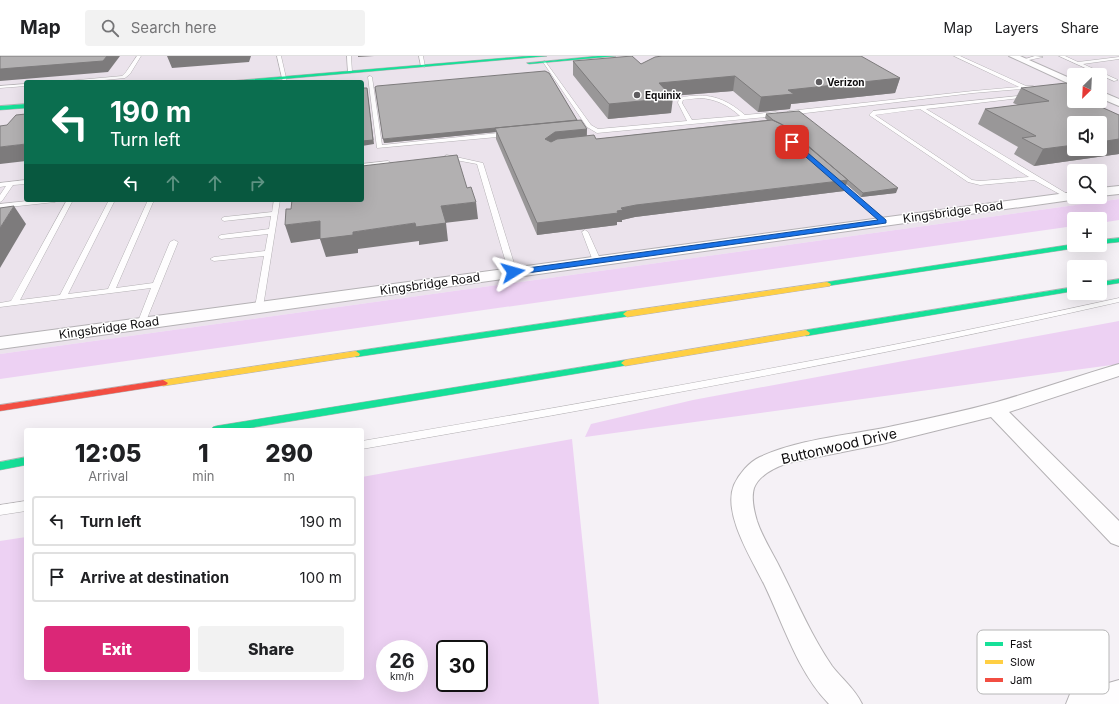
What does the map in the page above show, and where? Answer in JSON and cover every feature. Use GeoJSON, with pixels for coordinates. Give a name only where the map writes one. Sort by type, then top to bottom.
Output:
{"type":"FeatureCollection","features":[{"type":"Feature","properties":{"kind":"main road"},"geometry":{"type":"LineString","coordinates":[[285,80],[350,72],[423,66],[474,59],[545,59],[614,56]]}},
{"type":"Feature","properties":{"kind":"main road"},"geometry":{"type":"LineString","coordinates":[[333,80],[545,59]]}},
{"type":"Feature","properties":{"kind":"main road"},"geometry":{"type":"LineString","coordinates":[[0,102],[24,99]]}},
{"type":"Feature","properties":{"kind":"main road"},"geometry":{"type":"LineString","coordinates":[[0,108],[24,106]]}},
{"type":"Feature","properties":{"kind":"main road"},"geometry":{"type":"LineString","coordinates":[[1107,241],[1119,240]]}},
{"type":"Feature","properties":{"kind":"main road"},"geometry":{"type":"LineString","coordinates":[[0,408],[1067,247]]}},
{"type":"Feature","properties":{"kind":"main road"},"geometry":{"type":"LineString","coordinates":[[1107,283],[1119,281]]}},
{"type":"Feature","properties":{"kind":"main road"},"geometry":{"type":"LineString","coordinates":[[228,428],[1067,290]]}},
{"type":"Feature","properties":{"kind":"main road"},"geometry":{"type":"LineString","coordinates":[[0,466],[24,461]]}},
{"type":"Feature","properties":{"kind":"street"},"geometry":{"type":"LineString","coordinates":[[1013,56],[1067,81]]}},
{"type":"Feature","properties":{"kind":"street"},"geometry":{"type":"LineString","coordinates":[[1107,97],[1119,103]]}},
{"type":"Feature","properties":{"kind":"street"},"geometry":{"type":"LineString","coordinates":[[1107,191],[1119,190]]}},
{"type":"Feature","properties":{"kind":"street","name":"Kingsbridge Road"},"geometry":{"type":"LineString","coordinates":[[0,343],[1067,197]]}},
{"type":"Feature","properties":{"kind":"street","name":"Buttonwood Drive"},"geometry":{"type":"LineString","coordinates":[[848,704],[833,691],[815,664],[750,532],[742,500],[744,486],[753,474],[765,464],[782,457],[867,440],[995,409],[1119,370]]}},
{"type":"Feature","properties":{"kind":"street"},"geometry":{"type":"LineString","coordinates":[[995,409],[1119,536]]}},
{"type":"Feature","properties":{"kind":"street"},"geometry":{"type":"LineString","coordinates":[[1080,704],[1119,694]]}},
{"type":"Feature","properties":{"kind":"lane"},"geometry":{"type":"LineString","coordinates":[[89,80],[123,77],[128,73],[139,56]]}},
{"type":"Feature","properties":{"kind":"lane"},"geometry":{"type":"LineString","coordinates":[[279,56],[285,80]]}},
{"type":"Feature","properties":{"kind":"lane"},"geometry":{"type":"LineString","coordinates":[[349,56],[350,72]]}},
{"type":"Feature","properties":{"kind":"lane"},"geometry":{"type":"LineString","coordinates":[[421,56],[423,66]]}},
{"type":"Feature","properties":{"kind":"lane"},"geometry":{"type":"LineString","coordinates":[[956,56],[1026,87]]}},
{"type":"Feature","properties":{"kind":"lane"},"geometry":{"type":"LineString","coordinates":[[1024,60],[1041,58],[1037,56]]}},
{"type":"Feature","properties":{"kind":"lane"},"geometry":{"type":"LineString","coordinates":[[1061,56],[1118,80]]}},
{"type":"Feature","properties":{"kind":"lane"},"geometry":{"type":"LineString","coordinates":[[1078,63],[1119,58]]}},
{"type":"Feature","properties":{"kind":"lane"},"geometry":{"type":"LineString","coordinates":[[545,59],[552,72],[589,126],[597,131],[1039,86]]}},
{"type":"Feature","properties":{"kind":"lane"},"geometry":{"type":"LineString","coordinates":[[544,73],[552,72]]}},
{"type":"Feature","properties":{"kind":"lane"},"geometry":{"type":"LineString","coordinates":[[370,77],[379,147],[511,134]]}},
{"type":"Feature","properties":{"kind":"lane"},"geometry":{"type":"LineString","coordinates":[[1107,81],[1118,80]]}},
{"type":"Feature","properties":{"kind":"lane"},"geometry":{"type":"LineString","coordinates":[[1060,85],[1067,84]]}},
{"type":"Feature","properties":{"kind":"lane"},"geometry":{"type":"LineString","coordinates":[[0,87],[24,85]]}},
{"type":"Feature","properties":{"kind":"lane"},"geometry":{"type":"LineString","coordinates":[[371,88],[379,88]]}},
{"type":"Feature","properties":{"kind":"lane"},"geometry":{"type":"LineString","coordinates":[[1035,95],[873,112],[872,115],[970,181],[980,183],[1035,178]]}},
{"type":"Feature","properties":{"kind":"lane"},"geometry":{"type":"LineString","coordinates":[[690,122],[680,103],[681,99],[712,96],[729,104],[744,117]]}},
{"type":"Feature","properties":{"kind":"lane"},"geometry":{"type":"LineString","coordinates":[[921,108],[1035,178],[1067,194]]}},
{"type":"Feature","properties":{"kind":"lane"},"geometry":{"type":"LineString","coordinates":[[581,127],[589,126]]}},
{"type":"Feature","properties":{"kind":"lane"},"geometry":{"type":"LineString","coordinates":[[443,158],[450,157],[480,163],[513,272]]}},
{"type":"Feature","properties":{"kind":"lane"},"geometry":{"type":"LineString","coordinates":[[364,166],[399,162]]}},
{"type":"Feature","properties":{"kind":"lane"},"geometry":{"type":"LineString","coordinates":[[832,177],[884,222]]}},
{"type":"Feature","properties":{"kind":"lane"},"geometry":{"type":"LineString","coordinates":[[0,185],[24,182]]}},
{"type":"Feature","properties":{"kind":"lane"},"geometry":{"type":"LineString","coordinates":[[0,200],[11,184]]}},
{"type":"Feature","properties":{"kind":"lane"},"geometry":{"type":"LineString","coordinates":[[0,206],[37,202]]}},
{"type":"Feature","properties":{"kind":"lane"},"geometry":{"type":"LineString","coordinates":[[14,303],[69,202]]}},
{"type":"Feature","properties":{"kind":"lane"},"geometry":{"type":"LineString","coordinates":[[63,297],[111,202]]}},
{"type":"Feature","properties":{"kind":"lane"},"geometry":{"type":"LineString","coordinates":[[111,291],[150,202]]}},
{"type":"Feature","properties":{"kind":"lane"},"geometry":{"type":"LineString","coordinates":[[259,307],[277,202]]}},
{"type":"Feature","properties":{"kind":"lane"},"geometry":{"type":"LineString","coordinates":[[224,219],[275,214]]}},
{"type":"Feature","properties":{"kind":"lane"},"geometry":{"type":"LineString","coordinates":[[221,237],[272,231]]}},
{"type":"Feature","properties":{"kind":"lane"},"geometry":{"type":"LineString","coordinates":[[586,232],[597,261]]}},
{"type":"Feature","properties":{"kind":"lane"},"geometry":{"type":"LineString","coordinates":[[141,324],[174,242]]}},
{"type":"Feature","properties":{"kind":"lane"},"geometry":{"type":"LineString","coordinates":[[214,258],[268,253]]}},
{"type":"Feature","properties":{"kind":"lane"},"geometry":{"type":"LineString","coordinates":[[0,305],[156,285]]}},
{"type":"Feature","properties":{"kind":"lane"},"geometry":{"type":"LineString","coordinates":[[364,445],[790,370],[1119,300]]}},
{"type":"Feature","properties":{"kind":"lane"},"geometry":{"type":"LineString","coordinates":[[0,510],[24,506]]}},
{"type":"Feature","properties":{"kind":"shaded area"},"geometry":{"type":"Polygon","coordinates":[[[0,56],[1119,56],[1119,199],[1107,201],[1107,164],[1067,164],[1067,204],[1083,204],[0,354],[0,56]]]}},
{"type":"Feature","properties":{"kind":"shaded area"},"geometry":{"type":"Polygon","coordinates":[[[1119,199],[1119,220],[1107,222],[1107,212],[1067,212],[1067,227],[0,379],[0,354],[1083,204],[1107,204],[1107,201],[1119,199]]]}},
{"type":"Feature","properties":{"kind":"shaded area"},"geometry":{"type":"Polygon","coordinates":[[[1119,321],[1119,364],[585,437],[591,424],[693,400],[1119,321]]]}},
{"type":"Feature","properties":{"kind":"shaded area"},"geometry":{"type":"Polygon","coordinates":[[[572,439],[599,704],[0,704],[0,541],[24,537],[24,680],[364,680],[364,477],[572,439]]]}},
{"type":"Feature","properties":{"kind":"building"},"geometry":{"type":"Polygon","coordinates":[[[0,56],[107,56],[103,61],[0,69],[0,56]]]}},
{"type":"Feature","properties":{"kind":"building"},"geometry":{"type":"Polygon","coordinates":[[[632,56],[641,64],[655,57],[662,56],[861,56],[900,78],[788,90],[794,94],[761,97],[735,76],[659,83],[673,98],[609,104],[573,61],[632,56]]]}},
{"type":"Feature","properties":{"kind":"building"},"geometry":{"type":"Polygon","coordinates":[[[545,71],[549,73],[577,120],[383,139],[375,87],[377,86],[545,71]]]}},
{"type":"Feature","properties":{"kind":"building"},"geometry":{"type":"Polygon","coordinates":[[[1067,83],[1067,108],[1104,108],[1119,115],[1119,139],[1107,141],[1107,116],[1067,116],[1067,146],[1043,149],[1022,138],[1036,136],[985,109],[1049,101],[1021,88],[1067,83]]]}},
{"type":"Feature","properties":{"kind":"building"},"geometry":{"type":"Polygon","coordinates":[[[364,88],[367,88],[373,140],[364,141],[364,88]]]}},
{"type":"Feature","properties":{"kind":"building"},"geometry":{"type":"Polygon","coordinates":[[[799,111],[898,188],[863,193],[785,126],[773,120],[766,114],[799,111]]]}},
{"type":"Feature","properties":{"kind":"building"},"geometry":{"type":"Polygon","coordinates":[[[24,114],[24,144],[0,147],[0,126],[7,125],[16,115],[24,114]]]}},
{"type":"Feature","properties":{"kind":"building"},"geometry":{"type":"Polygon","coordinates":[[[581,120],[587,129],[555,132],[545,139],[551,142],[557,139],[594,135],[596,139],[772,120],[781,124],[848,180],[636,205],[621,208],[623,210],[617,211],[618,213],[537,223],[495,128],[581,120]]]}},
{"type":"Feature","properties":{"kind":"building"},"geometry":{"type":"Polygon","coordinates":[[[457,155],[467,188],[471,187],[476,202],[441,206],[446,223],[416,227],[415,223],[353,232],[353,235],[320,239],[320,221],[285,225],[286,209],[291,209],[292,202],[364,202],[364,166],[457,155]]]}},
{"type":"Feature","properties":{"kind":"building"},"geometry":{"type":"Polygon","coordinates":[[[14,206],[0,228],[0,208],[14,206]]]}},
{"type":"Feature","properties":{"kind":"traffic: fast"},"geometry":{"type":"LineString","coordinates":[[255,80],[545,56]]}},
{"type":"Feature","properties":{"kind":"traffic: fast"},"geometry":{"type":"LineString","coordinates":[[529,63],[614,56]]}},
{"type":"Feature","properties":{"kind":"traffic: fast"},"geometry":{"type":"LineString","coordinates":[[0,108],[24,106]]}},
{"type":"Feature","properties":{"kind":"traffic: fast"},"geometry":{"type":"LineString","coordinates":[[1107,241],[1119,240]]}},
{"type":"Feature","properties":{"kind":"traffic: fast"},"geometry":{"type":"LineString","coordinates":[[827,284],[1067,247]]}},
{"type":"Feature","properties":{"kind":"traffic: fast"},"geometry":{"type":"LineString","coordinates":[[1107,283],[1119,281]]}},
{"type":"Feature","properties":{"kind":"traffic: fast"},"geometry":{"type":"LineString","coordinates":[[806,333],[1067,290]]}},
{"type":"Feature","properties":{"kind":"traffic: fast"},"geometry":{"type":"LineString","coordinates":[[356,354],[627,314]]}},
{"type":"Feature","properties":{"kind":"traffic: fast"},"geometry":{"type":"LineString","coordinates":[[228,428],[625,363]]}},
{"type":"Feature","properties":{"kind":"traffic: fast"},"geometry":{"type":"LineString","coordinates":[[0,466],[24,461]]}},
{"type":"Feature","properties":{"kind":"traffic: slow"},"geometry":{"type":"LineString","coordinates":[[627,314],[827,284]]}},
{"type":"Feature","properties":{"kind":"traffic: slow"},"geometry":{"type":"LineString","coordinates":[[625,363],[806,333]]}},
{"type":"Feature","properties":{"kind":"traffic: slow"},"geometry":{"type":"LineString","coordinates":[[163,383],[356,354]]}},
{"type":"Feature","properties":{"kind":"traffic: jam"},"geometry":{"type":"LineString","coordinates":[[0,408],[163,383]]}},
{"type":"Feature","properties":{"kind":"place","name":"Verizon"},"geometry":{"type":"Point","coordinates":[819,82]}},
{"type":"Feature","properties":{"kind":"place","name":"Equinix"},"geometry":{"type":"Point","coordinates":[637,95]}},
{"type":"Feature","properties":{"kind":"route"},"geometry":{"type":"LineString","coordinates":[[513,272],[884,222],[792,142]]}}]}
